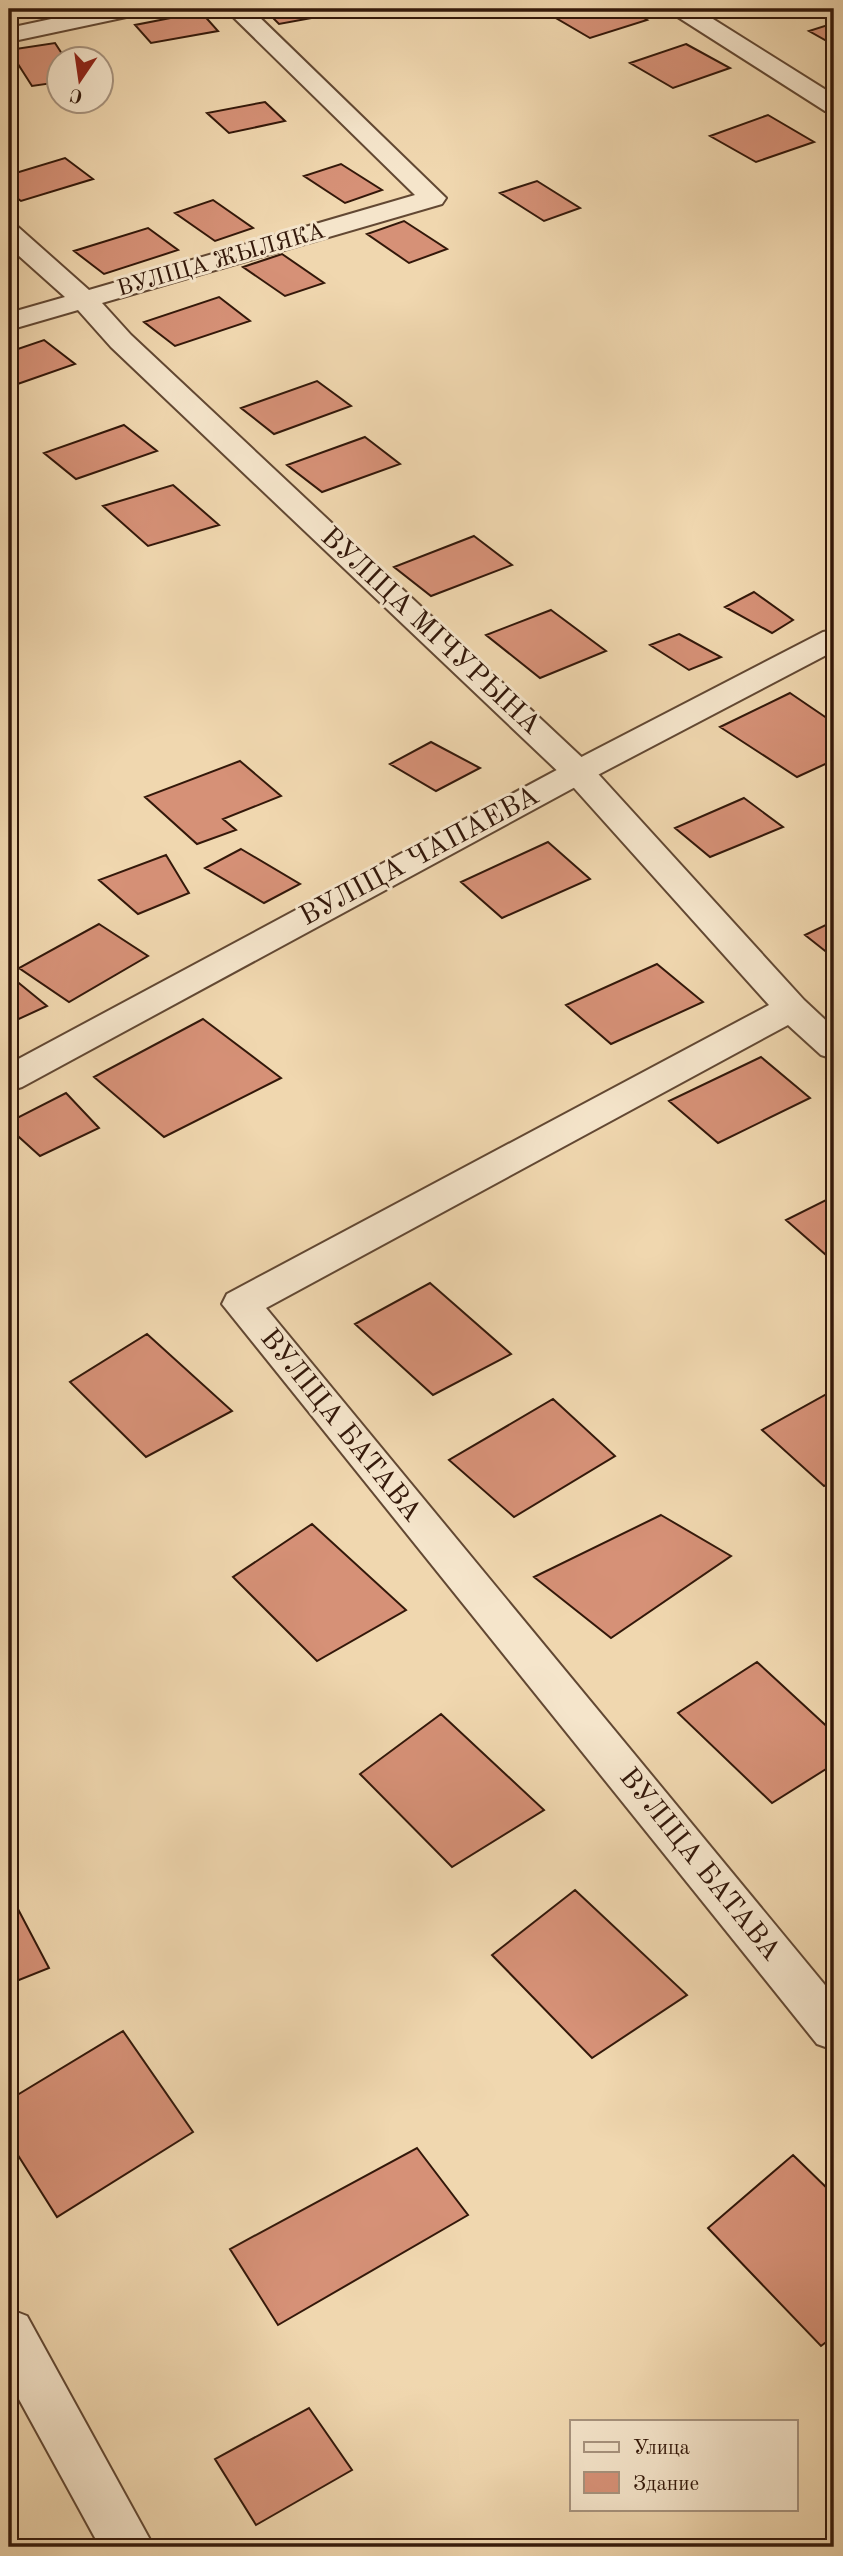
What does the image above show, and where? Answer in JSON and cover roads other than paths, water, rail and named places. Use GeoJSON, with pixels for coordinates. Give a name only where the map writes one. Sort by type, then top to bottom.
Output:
{"type":"FeatureCollection","features":[{"type":"Feature","properties":{"kind":"street"},"geometry":{"type":"LineString","coordinates":[[9,35],[131,9]]}},
{"type":"Feature","properties":{"kind":"street","name":"ВУЛІЦА ЖЫЛЯКА"},"geometry":{"type":"LineString","coordinates":[[9,322],[433,198],[237,9]]}},
{"type":"Feature","properties":{"kind":"street"},"geometry":{"type":"LineString","coordinates":[[681,9],[834,106]]}},
{"type":"Feature","properties":{"kind":"street","name":"ВУЛІЦА МІЧУРЫНА"},"geometry":{"type":"LineString","coordinates":[[9,233],[83,299],[121,341],[579,772],[791,1008],[834,1047]]}},
{"type":"Feature","properties":{"kind":"street","name":"ВУЛІЦА ЧАПАЕВА"},"geometry":{"type":"LineString","coordinates":[[9,1079],[579,772],[834,639]]}},
{"type":"Feature","properties":{"kind":"street","name":"ВУЛІЦА БАТАВА"},"geometry":{"type":"LineString","coordinates":[[791,1008],[241,1304],[834,2030]]}},
{"type":"Feature","properties":{"kind":"street"},"geometry":{"type":"LineString","coordinates":[[9,2332],[128,2547]]}}]}
